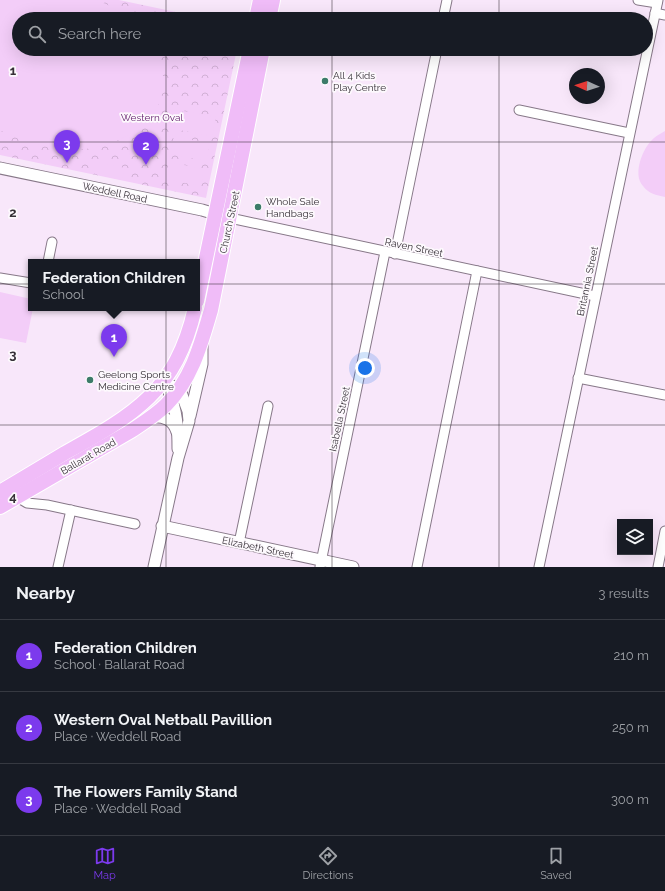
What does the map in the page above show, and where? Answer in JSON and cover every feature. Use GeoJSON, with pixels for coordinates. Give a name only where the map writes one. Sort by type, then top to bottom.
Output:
{"type":"FeatureCollection","features":[{"type":"Feature","properties":{"kind":"highway"},"geometry":{"type":"LineString","coordinates":[[257,12],[260,0]]}},
{"type":"Feature","properties":{"kind":"highway"},"geometry":{"type":"LineString","coordinates":[[270,12],[273,0]]}},
{"type":"Feature","properties":{"kind":"highway","name":"Church Street"},"geometry":{"type":"LineString","coordinates":[[200,286],[249,56]]}},
{"type":"Feature","properties":{"kind":"highway","name":"Church Street"},"geometry":{"type":"LineString","coordinates":[[175,394],[192,366],[202,342],[230,218],[262,56]]}},
{"type":"Feature","properties":{"kind":"highway"},"geometry":{"type":"LineString","coordinates":[[164,381],[182,350],[194,311]]}},
{"type":"Feature","properties":{"kind":"highway","name":"Ballarat Road"},"geometry":{"type":"LineString","coordinates":[[0,507],[114,426],[140,406],[164,381]]}},
{"type":"Feature","properties":{"kind":"highway","name":"Ballarat Road"},"geometry":{"type":"LineString","coordinates":[[0,492],[20,494],[131,431],[165,406],[175,394]]}},
{"type":"Feature","properties":{"kind":"street"},"geometry":{"type":"LineString","coordinates":[[444,12],[447,0]]}},
{"type":"Feature","properties":{"kind":"street"},"geometry":{"type":"LineString","coordinates":[[638,0],[657,2]]}},
{"type":"Feature","properties":{"kind":"street","name":"Britannia Street"},"geometry":{"type":"LineString","coordinates":[[653,23],[657,2]]}},
{"type":"Feature","properties":{"kind":"street"},"geometry":{"type":"LineString","coordinates":[[655,13],[665,15]]}},
{"type":"Feature","properties":{"kind":"street"},"geometry":{"type":"LineString","coordinates":[[395,254],[436,56]]}},
{"type":"Feature","properties":{"kind":"street","name":"Britannia Street"},"geometry":{"type":"LineString","coordinates":[[539,567],[646,56]]}},
{"type":"Feature","properties":{"kind":"street"},"geometry":{"type":"LineString","coordinates":[[519,110],[630,133]]}},
{"type":"Feature","properties":{"kind":"street","name":"Weddell Road"},"geometry":{"type":"LineString","coordinates":[[0,168],[230,218]]}},
{"type":"Feature","properties":{"kind":"street","name":"Raven Street"},"geometry":{"type":"LineString","coordinates":[[230,218],[595,296]]}},
{"type":"Feature","properties":{"kind":"street"},"geometry":{"type":"LineString","coordinates":[[49,259],[52,242]]}},
{"type":"Feature","properties":{"kind":"street","name":"Isabella Street"},"geometry":{"type":"LineString","coordinates":[[321,564],[385,252]]}},
{"type":"Feature","properties":{"kind":"street"},"geometry":{"type":"LineString","coordinates":[[416,567],[477,271]]}},
{"type":"Feature","properties":{"kind":"street"},"geometry":{"type":"LineString","coordinates":[[0,278],[28,283]]}},
{"type":"Feature","properties":{"kind":"street"},"geometry":{"type":"LineString","coordinates":[[154,567],[178,458],[189,421],[202,364],[202,342]]}},
{"type":"Feature","properties":{"kind":"street"},"geometry":{"type":"LineString","coordinates":[[578,378],[665,395]]}},
{"type":"Feature","properties":{"kind":"street"},"geometry":{"type":"LineString","coordinates":[[164,381],[175,394],[184,399],[189,421]]}},
{"type":"Feature","properties":{"kind":"street"},"geometry":{"type":"LineString","coordinates":[[175,394],[178,422],[178,458]]}},
{"type":"Feature","properties":{"kind":"street"},"geometry":{"type":"LineString","coordinates":[[239,543],[268,406]]}},
{"type":"Feature","properties":{"kind":"street"},"geometry":{"type":"LineString","coordinates":[[151,417],[159,416],[169,419],[174,425],[178,435]]}},
{"type":"Feature","properties":{"kind":"street"},"geometry":{"type":"LineString","coordinates":[[20,494],[48,505],[135,524]]}},
{"type":"Feature","properties":{"kind":"street"},"geometry":{"type":"LineString","coordinates":[[58,567],[71,510]]}},
{"type":"Feature","properties":{"kind":"street","name":"Elizabeth Street"},"geometry":{"type":"LineString","coordinates":[[162,526],[239,543],[321,564],[353,567]]}},
{"type":"Feature","properties":{"kind":"street"},"geometry":{"type":"LineString","coordinates":[[658,567],[665,531]]}},
{"type":"Feature","properties":{"kind":"green space","name":"Western Oval"},"geometry":{"type":"Polygon","coordinates":[[[0,0],[119,0],[176,12],[12,12],[12,56],[236,56],[206,198],[0,155],[0,0]]]}},
{"type":"Feature","properties":{"kind":"green space"},"geometry":{"type":"Polygon","coordinates":[[[0,0],[97,0],[120,12],[12,12],[12,56],[158,56],[162,69],[163,80],[163,90],[159,102],[153,114],[144,123],[134,132],[122,138],[97,147],[85,149],[63,149],[31,143],[0,130],[0,0]]]}},
{"type":"Feature","properties":{"kind":"green space"},"geometry":{"type":"Polygon","coordinates":[[[183,111],[216,117],[212,136],[179,130],[183,111]]]}},
{"type":"Feature","properties":{"kind":"green space"},"geometry":{"type":"Polygon","coordinates":[[[665,131],[665,197],[648,191],[643,186],[640,181],[639,168],[640,161],[650,142],[665,131]]]}},
{"type":"Feature","properties":{"kind":"green space"},"geometry":{"type":"Polygon","coordinates":[[[174,136],[210,144],[206,161],[170,154],[174,136]]]}},
{"type":"Feature","properties":{"kind":"green space"},"geometry":{"type":"Polygon","coordinates":[[[97,162],[125,168],[122,180],[95,174],[97,162]]]}},
{"type":"Feature","properties":{"kind":"green space"},"geometry":{"type":"Polygon","coordinates":[[[169,162],[204,169],[201,186],[165,179],[169,162]]]}},
{"type":"Feature","properties":{"kind":"green space"},"geometry":{"type":"Polygon","coordinates":[[[0,292],[28,298],[28,311],[32,311],[26,343],[0,338],[0,292]]]}},
{"type":"Feature","properties":{"kind":"place","name":"All 4 Kids Play Centre"},"geometry":{"type":"Point","coordinates":[325,81]}},
{"type":"Feature","properties":{"kind":"place","name":"The Flowers Family Stand"},"geometry":{"type":"Point","coordinates":[67,163]}},
{"type":"Feature","properties":{"kind":"place","name":"Western Oval Netball Pavillion"},"geometry":{"type":"Point","coordinates":[146,165]}},
{"type":"Feature","properties":{"kind":"place","name":"Whole Sale Handbags"},"geometry":{"type":"Point","coordinates":[258,207]}},
{"type":"Feature","properties":{"kind":"place","name":"Federation Children"},"geometry":{"type":"Point","coordinates":[114,357]}},
{"type":"Feature","properties":{"kind":"place","name":"Geelong Sports Medicine Centre"},"geometry":{"type":"Point","coordinates":[90,380]}}]}
